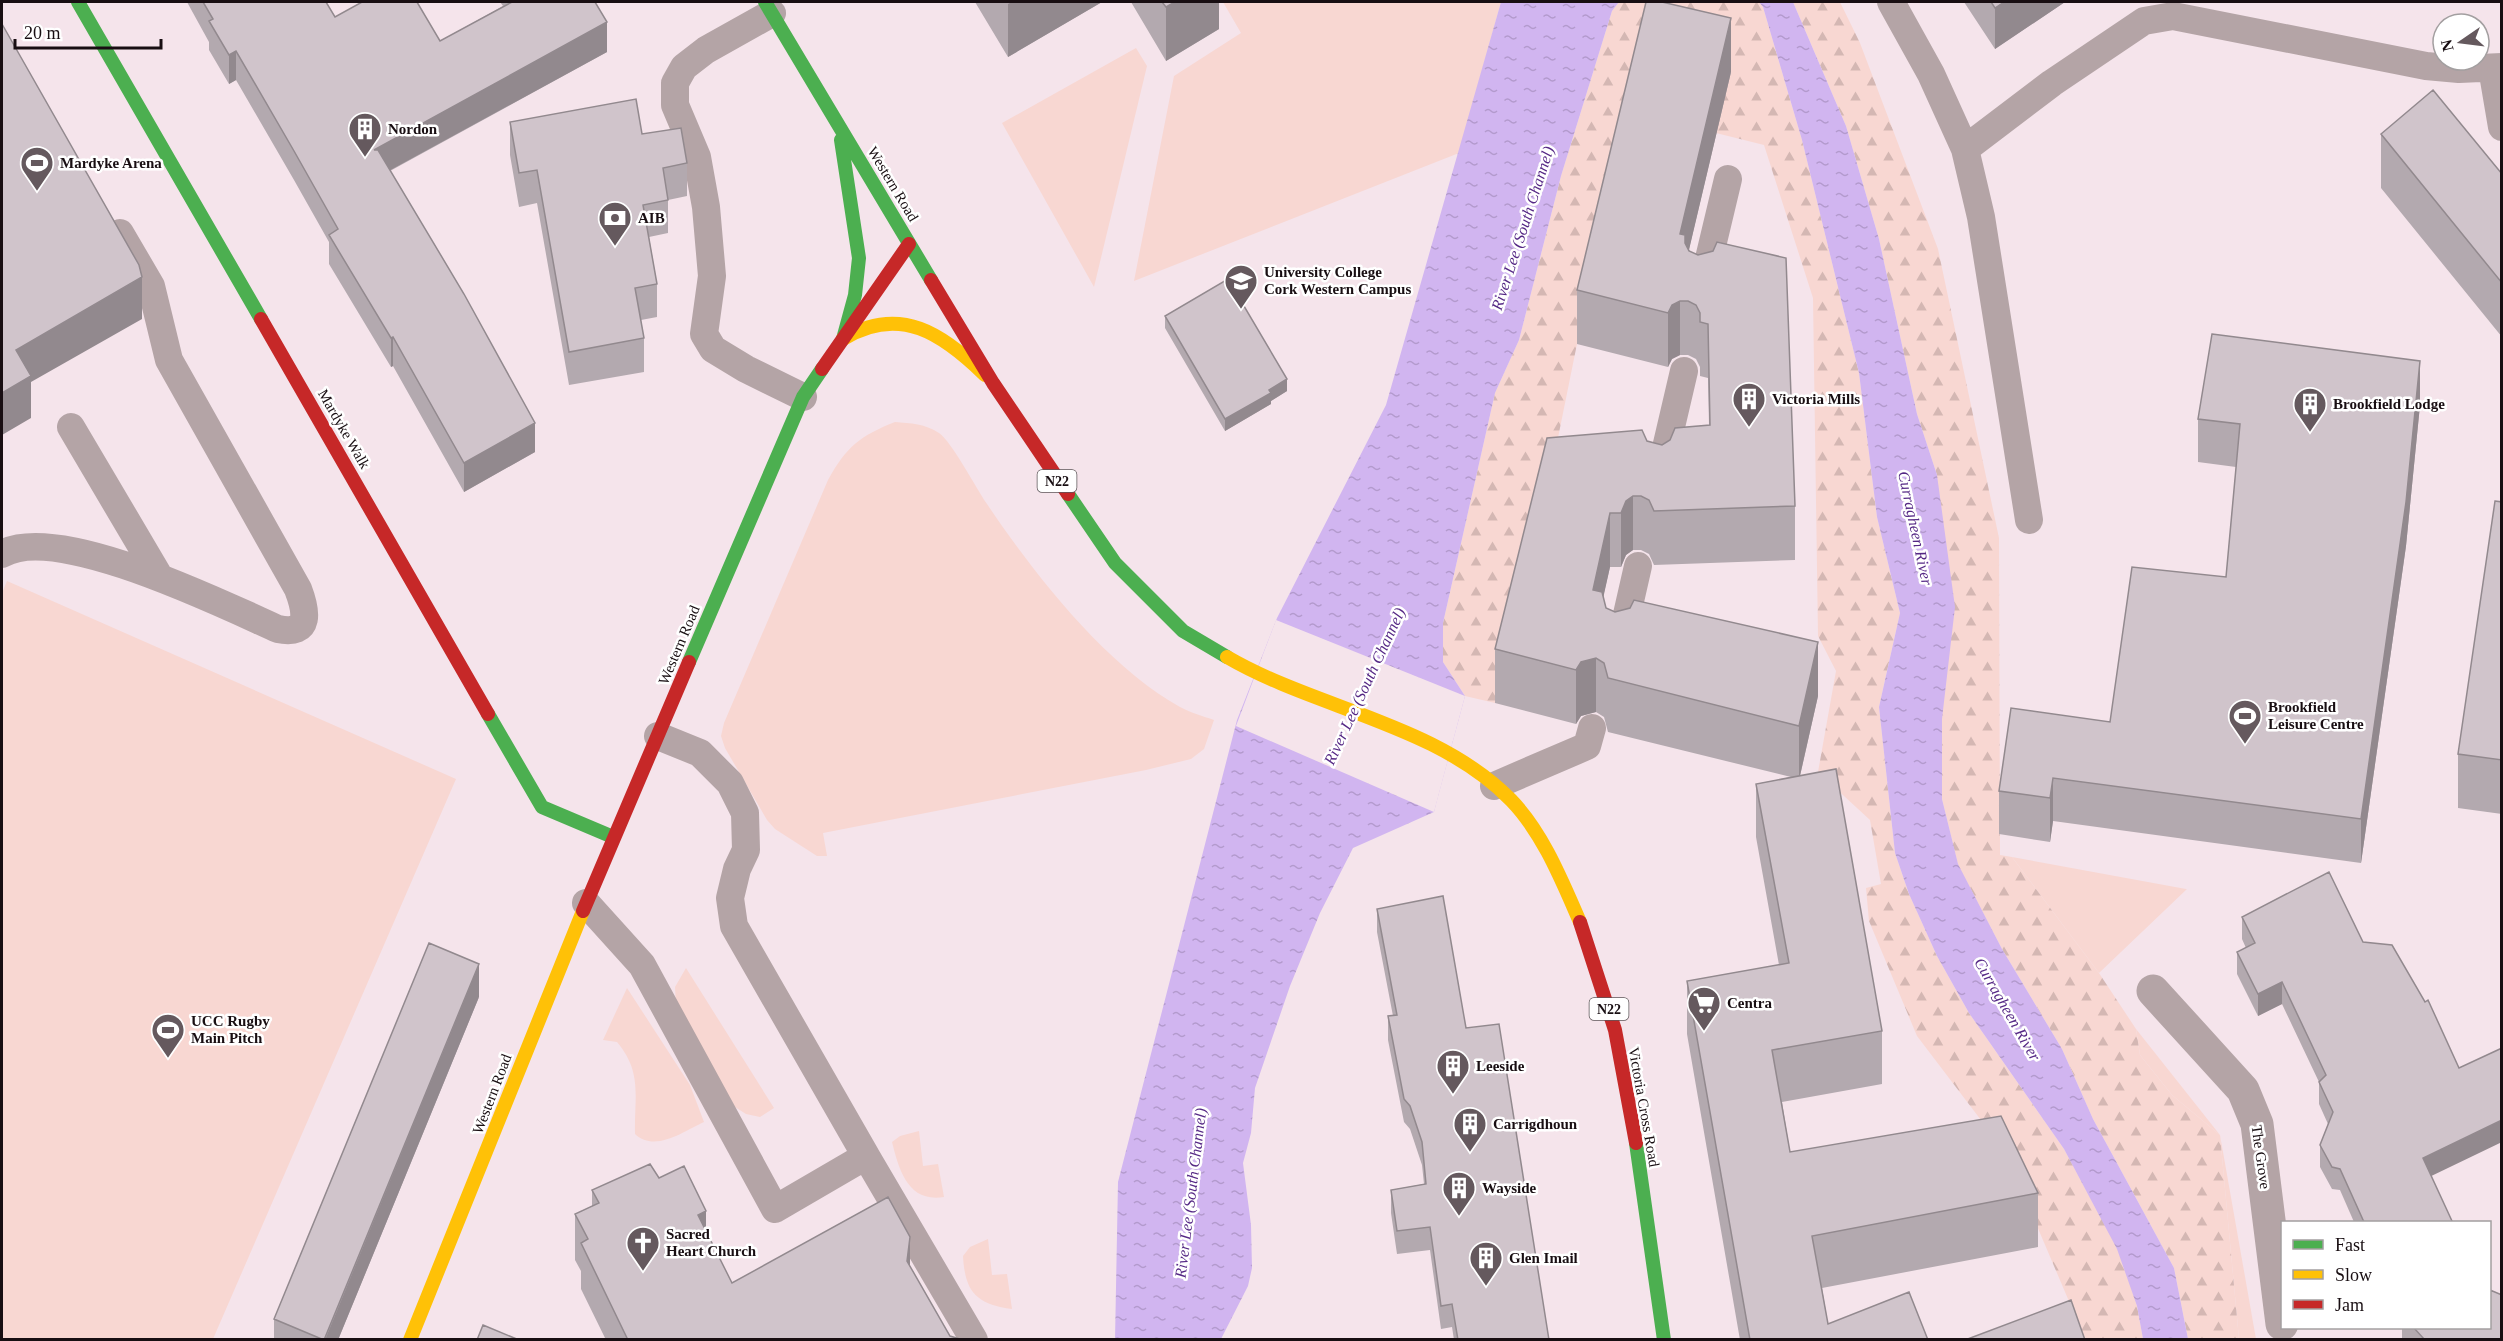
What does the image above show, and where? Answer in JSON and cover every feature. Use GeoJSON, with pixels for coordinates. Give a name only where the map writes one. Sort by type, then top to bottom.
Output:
{"type":"FeatureCollection","features":[{"type":"Feature","properties":{"kind":"main road","name":"Mardyke Walk"},"geometry":{"type":"LineString","coordinates":[[78,2],[542,807],[613,837]]}},
{"type":"Feature","properties":{"kind":"main road","name":"Western Road"},"geometry":{"type":"LineString","coordinates":[[410,1340],[456,1233],[613,837],[803,397],[909,244],[768,7]]}},
{"type":"Feature","properties":{"kind":"main road"},"geometry":{"type":"LineString","coordinates":[[839,127],[859,258],[855,295],[843,339]]}},
{"type":"Feature","properties":{"kind":"main road","name":"N22"},"geometry":{"type":"LineString","coordinates":[[909,244],[993,383]]}},
{"type":"Feature","properties":{"kind":"main road"},"geometry":{"type":"LineString","coordinates":[[843,339],[867,326],[899,322],[933,333],[964,354],[993,383]]}},
{"type":"Feature","properties":{"kind":"main road","name":"Victoria Cross Road"},"geometry":{"type":"LineString","coordinates":[[993,383],[1115,563],[1183,631],[1255,673],[1376,720],[1449,754],[1481,774],[1511,800],[1533,828],[1566,889],[1586,934],[1615,1030],[1664,1340]]}},
{"type":"Feature","properties":{"kind":"main road"},"geometry":{"type":"LineString","coordinates":[[1661,1314],[1669,1340]]}},
{"type":"Feature","properties":{"kind":"street","name":"The Grove"},"geometry":{"type":"LineString","coordinates":[[2152,991],[2243,1090],[2252,1107],[2257,1125],[2281,1311]]}},
{"type":"Feature","properties":{"kind":"lane"},"geometry":{"type":"LineString","coordinates":[[1891,2],[1931,74],[1965,149],[1981,217],[2029,520]]}},
{"type":"Feature","properties":{"kind":"lane"},"geometry":{"type":"LineString","coordinates":[[768,7],[684,67],[675,83],[675,105],[697,157],[706,207],[711,276],[704,334],[713,349],[746,369],[803,397]]}},
{"type":"Feature","properties":{"kind":"lane"},"geometry":{"type":"LineString","coordinates":[[1965,149],[2052,83],[2144,21],[2174,16],[2426,66],[2497,67],[2502,127]]}},
{"type":"Feature","properties":{"kind":"lane"},"geometry":{"type":"LineString","coordinates":[[1701,292],[1728,179]]}},
{"type":"Feature","properties":{"kind":"lane"},"geometry":{"type":"LineString","coordinates":[[5,543],[68,550],[159,576],[278,629],[288,631],[298,628],[304,621],[306,609],[298,589],[169,360],[151,286],[110,215]]}},
{"type":"Feature","properties":{"kind":"lane"},"geometry":{"type":"LineString","coordinates":[[1658,483],[1684,371]]}},
{"type":"Feature","properties":{"kind":"lane"},"geometry":{"type":"LineString","coordinates":[[71,427],[159,576]]}},
{"type":"Feature","properties":{"kind":"lane"},"geometry":{"type":"LineString","coordinates":[[1618,650],[1638,566]]}},
{"type":"Feature","properties":{"kind":"lane"},"geometry":{"type":"LineString","coordinates":[[1494,786],[1587,746],[1592,728]]}},
{"type":"Feature","properties":{"kind":"lane"},"geometry":{"type":"LineString","coordinates":[[658,735],[700,753],[730,783],[745,813],[746,850],[737,869],[730,898],[734,926],[974,1340]]}},
{"type":"Feature","properties":{"kind":"lane"},"geometry":{"type":"LineString","coordinates":[[586,903],[642,965],[775,1209],[866,1156]]}},
{"type":"Feature","properties":{"kind":"green space"},"geometry":{"type":"Polygon","coordinates":[[[1223,2],[1501,2],[1459,153],[1134,281],[1174,76],[1241,33],[1223,2]]]}},
{"type":"Feature","properties":{"kind":"green space"},"geometry":{"type":"Polygon","coordinates":[[[1619,2],[1759,2],[1763,7],[1802,140],[1859,373],[1877,517],[1900,613],[1879,707],[1895,853],[1909,894],[1937,956],[1969,1013],[2064,1149],[2120,1253],[2137,1306],[2143,1339],[2085,1339],[2006,1153],[1917,1036],[1869,921],[1866,888],[1881,884],[1870,820],[1818,772],[1836,671],[1818,636],[1813,298],[1764,145],[1716,133],[1730,71],[1647,52],[1577,344],[1547,492],[1495,703],[1465,696],[1443,662],[1443,623],[1495,393],[1519,340],[1561,176],[1612,11],[1619,2]]]}},
{"type":"Feature","properties":{"kind":"green space"},"geometry":{"type":"Polygon","coordinates":[[[1793,2],[1840,2],[1860,43],[1938,249],[1999,538],[2000,855],[2012,857],[2099,973],[2136,1029],[2140,1055],[2172,1095],[2220,1135],[2239,1339],[2188,1339],[2174,1268],[2093,1119],[2062,1049],[2002,949],[1958,865],[1942,799],[1937,475],[1917,414],[1879,239],[1846,126],[1793,2]]]}},
{"type":"Feature","properties":{"kind":"green space"},"geometry":{"type":"Polygon","coordinates":[[[1136,48],[1147,66],[1094,287],[1002,123],[1136,48]]]}},
{"type":"Feature","properties":{"kind":"green space"},"geometry":{"type":"Polygon","coordinates":[[[895,422],[923,426],[934,430],[944,438],[987,504],[1049,588],[1073,616],[1125,668],[1152,689],[1184,709],[1214,720],[1204,749],[1191,759],[1146,770],[823,833],[827,856],[817,856],[775,829],[767,820],[725,748],[721,736],[724,723],[828,480],[848,450],[872,432],[895,422]]]}},
{"type":"Feature","properties":{"kind":"green space","name":"UCC Rugby Main Pitch"},"geometry":{"type":"Polygon","coordinates":[[[7,581],[456,779],[213,1339],[2,1339],[2,593],[7,581]]]}},
{"type":"Feature","properties":{"kind":"green space"},"geometry":{"type":"Polygon","coordinates":[[[2012,857],[2186,889],[2187,889],[2099,973],[2012,857]]]}},
{"type":"Feature","properties":{"kind":"green space"},"geometry":{"type":"Polygon","coordinates":[[[686,968],[774,1108],[760,1117],[746,1114],[735,1107],[676,1005],[675,987],[686,968]]]}},
{"type":"Feature","properties":{"kind":"green space"},"geometry":{"type":"Polygon","coordinates":[[[627,988],[690,1085],[704,1122],[679,1135],[660,1141],[643,1139],[635,1134],[635,1086],[631,1064],[617,1042],[603,1040],[627,988]]]}},
{"type":"Feature","properties":{"kind":"green space"},"geometry":{"type":"Polygon","coordinates":[[[2136,1029],[2220,1135],[2172,1095],[2140,1055],[2136,1029]]]}},
{"type":"Feature","properties":{"kind":"green space"},"geometry":{"type":"Polygon","coordinates":[[[919,1131],[923,1166],[938,1164],[944,1197],[932,1198],[914,1190],[907,1182],[898,1163],[892,1142],[900,1136],[919,1131]]]}},
{"type":"Feature","properties":{"kind":"green space"},"geometry":{"type":"Polygon","coordinates":[[[2220,1135],[2256,1339],[2239,1339],[2220,1135]]]}},
{"type":"Feature","properties":{"kind":"green space"},"geometry":{"type":"Polygon","coordinates":[[[988,1239],[992,1275],[1007,1274],[1012,1309],[981,1300],[966,1279],[963,1256],[970,1247],[988,1239]]]}},
{"type":"Feature","properties":{"kind":"water","name":"River Lee (South Channel)"},"geometry":{"type":"Polygon","coordinates":[[[1501,2],[1619,2],[1612,11],[1561,176],[1519,340],[1495,393],[1443,623],[1443,662],[1465,696],[1434,812],[1353,848],[1320,913],[1290,986],[1255,1088],[1251,1133],[1243,1163],[1251,1225],[1252,1268],[1248,1286],[1221,1339],[1115,1340],[1118,1182],[1237,720],[1277,618],[1386,405],[1501,2]]]}},
{"type":"Feature","properties":{"kind":"water","name":"Curragheen River"},"geometry":{"type":"Polygon","coordinates":[[[1759,2],[1793,2],[1846,126],[1879,239],[1917,414],[1937,475],[1955,607],[1942,719],[1942,799],[1958,864],[2002,949],[2062,1049],[2093,1119],[2174,1268],[2188,1339],[2143,1339],[2137,1306],[2117,1249],[2064,1149],[1969,1013],[1937,956],[1909,894],[1895,853],[1879,707],[1900,613],[1877,517],[1859,373],[1802,140],[1763,7],[1759,2]]]}},
{"type":"Feature","properties":{"kind":"pier"},"geometry":{"type":"Polygon","coordinates":[[[1276,620],[1465,696],[1434,812],[1236,726],[1276,620]]]}},
{"type":"Feature","properties":{"kind":"building"},"geometry":{"type":"Polygon","coordinates":[[[203,2],[326,2],[335,17],[362,2],[417,2],[440,41],[512,2],[595,2],[607,22],[374,150],[378,150],[464,294],[535,423],[464,463],[393,337],[391,338],[329,235],[338,229],[294,151],[236,51],[229,55],[209,21],[213,19],[203,2]]]}},
{"type":"Feature","properties":{"kind":"building"},"geometry":{"type":"Polygon","coordinates":[[[1162,2],[1175,2],[1166,7],[1162,2]]]}},
{"type":"Feature","properties":{"kind":"building","name":"Victoria Mills"},"geometry":{"type":"Polygon","coordinates":[[[1646,2],[1662,2],[1731,18],[1680,234],[1685,235],[1685,243],[1689,251],[1698,255],[1713,251],[1717,242],[1786,258],[1795,506],[1654,511],[1649,500],[1641,496],[1633,496],[1626,501],[1621,513],[1610,513],[1593,590],[1602,592],[1606,608],[1615,612],[1630,608],[1634,600],[1818,642],[1799,726],[1608,678],[1604,663],[1596,658],[1581,662],[1576,670],[1495,649],[1547,438],[1642,430],[1647,441],[1662,445],[1670,440],[1675,428],[1710,425],[1708,324],[1700,322],[1700,313],[1696,305],[1688,301],[1680,301],[1672,305],[1668,313],[1577,290],[1646,2]]]}},
{"type":"Feature","properties":{"kind":"building"},"geometry":{"type":"Polygon","coordinates":[[[1991,2],[2004,2],[1995,8],[1991,2]]]}},
{"type":"Feature","properties":{"kind":"building","name":"Mardyke Arena"},"geometry":{"type":"Polygon","coordinates":[[[2,24],[139,265],[142,277],[16,350],[31,376],[2,393],[2,24]]]}},
{"type":"Feature","properties":{"kind":"building"},"geometry":{"type":"Polygon","coordinates":[[[2433,90],[2502,174],[2502,283],[2381,134],[2433,90]]]}},
{"type":"Feature","properties":{"kind":"building"},"geometry":{"type":"Polygon","coordinates":[[[636,99],[642,134],[681,128],[687,163],[663,168],[668,200],[643,205],[657,284],[635,288],[644,338],[569,352],[537,170],[519,173],[510,122],[636,99]]]}},
{"type":"Feature","properties":{"kind":"building"},"geometry":{"type":"Polygon","coordinates":[[[1228,279],[1287,379],[1269,390],[1271,393],[1225,419],[1165,316],[1228,279]]]}},
{"type":"Feature","properties":{"kind":"building","name":"Brookfield Leisure Centre"},"geometry":{"type":"Polygon","coordinates":[[[2212,334],[2420,361],[2406,502],[2361,819],[2053,778],[2050,798],[1999,791],[2011,708],[2110,722],[2132,567],[2226,577],[2240,424],[2198,419],[2212,334]]]}},
{"type":"Feature","properties":{"kind":"building"},"geometry":{"type":"Polygon","coordinates":[[[2495,501],[2502,502],[2502,760],[2458,754],[2495,501]]]}},
{"type":"Feature","properties":{"kind":"building"},"geometry":{"type":"Polygon","coordinates":[[[1836,769],[1882,1031],[1772,1050],[1790,1152],[2001,1116],[2038,1193],[1812,1236],[1828,1324],[1909,1292],[1928,1340],[1750,1340],[1687,981],[1789,963],[1756,784],[1836,769]]]}},
{"type":"Feature","properties":{"kind":"building"},"geometry":{"type":"Polygon","coordinates":[[[2329,872],[2363,942],[2392,945],[2425,1002],[2428,1000],[2459,1068],[2502,1048],[2502,1120],[2423,1158],[2452,1221],[2364,1221],[2340,1169],[2332,1167],[2320,1145],[2333,1112],[2319,1082],[2326,1075],[2282,982],[2258,994],[2237,952],[2255,943],[2242,917],[2329,872]]]}},
{"type":"Feature","properties":{"kind":"building"},"geometry":{"type":"Polygon","coordinates":[[[1443,896],[1466,1028],[1499,1024],[1549,1340],[1458,1340],[1452,1304],[1441,1306],[1430,1227],[1397,1231],[1391,1190],[1426,1184],[1422,1142],[1410,1106],[1404,1099],[1388,1016],[1397,1015],[1377,909],[1443,896]]]}},
{"type":"Feature","properties":{"kind":"building"},"geometry":{"type":"Polygon","coordinates":[[[429,943],[479,964],[324,1340],[274,1319],[429,943]]]}},
{"type":"Feature","properties":{"kind":"building"},"geometry":{"type":"Polygon","coordinates":[[[650,1164],[659,1178],[684,1166],[706,1211],[698,1215],[732,1283],[888,1197],[910,1237],[907,1261],[950,1336],[963,1340],[628,1340],[581,1243],[588,1239],[575,1214],[599,1203],[592,1190],[650,1164]]]}},
{"type":"Feature","properties":{"kind":"building"},"geometry":{"type":"Polygon","coordinates":[[[2491,1290],[2502,1295],[2502,1340],[2424,1339],[2415,1329],[2491,1329],[2491,1290]]]}},
{"type":"Feature","properties":{"kind":"building"},"geometry":{"type":"Polygon","coordinates":[[[2071,1300],[2085,1340],[1965,1340],[2071,1300]]]}},
{"type":"Feature","properties":{"kind":"building"},"geometry":{"type":"Polygon","coordinates":[[[483,1325],[519,1340],[477,1340],[483,1325]]]}},
{"type":"Feature","properties":{"kind":"traffic: fast"},"geometry":{"type":"LineString","coordinates":[[78,2],[261,319]]}},
{"type":"Feature","properties":{"kind":"traffic: fast"},"geometry":{"type":"LineString","coordinates":[[765,2],[931,280]]}},
{"type":"Feature","properties":{"kind":"traffic: fast"},"geometry":{"type":"LineString","coordinates":[[841,140],[859,258],[855,295],[843,339]]}},
{"type":"Feature","properties":{"kind":"traffic: fast"},"geometry":{"type":"LineString","coordinates":[[689,662],[803,397],[822,369]]}},
{"type":"Feature","properties":{"kind":"traffic: fast"},"geometry":{"type":"LineString","coordinates":[[1068,494],[1115,563],[1183,631],[1227,657]]}},
{"type":"Feature","properties":{"kind":"traffic: fast"},"geometry":{"type":"LineString","coordinates":[[488,714],[542,807],[613,837]]}},
{"type":"Feature","properties":{"kind":"traffic: fast"},"geometry":{"type":"LineString","coordinates":[[1636,1143],[1664,1340]]}},
{"type":"Feature","properties":{"kind":"traffic: slow"},"geometry":{"type":"LineString","coordinates":[[843,339],[864,329],[883,324],[902,324],[920,328],[953,347],[985,375]]}},
{"type":"Feature","properties":{"kind":"traffic: slow"},"geometry":{"type":"LineString","coordinates":[[1227,657],[1299,691],[1412,735],[1448,753],[1481,774],[1511,800],[1533,827],[1551,858],[1580,922]]}},
{"type":"Feature","properties":{"kind":"traffic: slow"},"geometry":{"type":"LineString","coordinates":[[410,1340],[583,911]]}},
{"type":"Feature","properties":{"kind":"traffic: jam"},"geometry":{"type":"LineString","coordinates":[[822,369],[909,244]]}},
{"type":"Feature","properties":{"kind":"traffic: jam"},"geometry":{"type":"LineString","coordinates":[[931,280],[993,383],[1068,494]]}},
{"type":"Feature","properties":{"kind":"traffic: jam"},"geometry":{"type":"LineString","coordinates":[[261,319],[488,714]]}},
{"type":"Feature","properties":{"kind":"traffic: jam"},"geometry":{"type":"LineString","coordinates":[[583,911],[689,662]]}},
{"type":"Feature","properties":{"kind":"traffic: jam"},"geometry":{"type":"LineString","coordinates":[[1580,922],[1615,1030],[1636,1143]]}},
{"type":"Feature","properties":{"kind":"place","name":"Nordon"},"geometry":{"type":"Point","coordinates":[365,158]}},
{"type":"Feature","properties":{"kind":"place","name":"Mardyke Arena"},"geometry":{"type":"Point","coordinates":[37,192]}},
{"type":"Feature","properties":{"kind":"place","name":"AIB"},"geometry":{"type":"Point","coordinates":[615,247]}},
{"type":"Feature","properties":{"kind":"place","name":"University College Cork Western Campus"},"geometry":{"type":"Point","coordinates":[1241,310]}},
{"type":"Feature","properties":{"kind":"place","name":"Victoria Mills"},"geometry":{"type":"Point","coordinates":[1749,428]}},
{"type":"Feature","properties":{"kind":"place","name":"Brookfield Lodge"},"geometry":{"type":"Point","coordinates":[2310,433]}},
{"type":"Feature","properties":{"kind":"place","name":"Brookfield Leisure Centre"},"geometry":{"type":"Point","coordinates":[2245,745]}},
{"type":"Feature","properties":{"kind":"place","name":"Centra"},"geometry":{"type":"Point","coordinates":[1704,1032]}},
{"type":"Feature","properties":{"kind":"place","name":"UCC Rugby Main Pitch"},"geometry":{"type":"Point","coordinates":[168,1059]}},
{"type":"Feature","properties":{"kind":"place","name":"Leeside"},"geometry":{"type":"Point","coordinates":[1453,1095]}},
{"type":"Feature","properties":{"kind":"place","name":"Carrigdhoun"},"geometry":{"type":"Point","coordinates":[1470,1153]}},
{"type":"Feature","properties":{"kind":"place","name":"Wayside"},"geometry":{"type":"Point","coordinates":[1459,1217]}},
{"type":"Feature","properties":{"kind":"place","name":"Sacred Heart Church"},"geometry":{"type":"Point","coordinates":[643,1272]}},
{"type":"Feature","properties":{"kind":"place","name":"Glen Imail"},"geometry":{"type":"Point","coordinates":[1486,1287]}}]}
